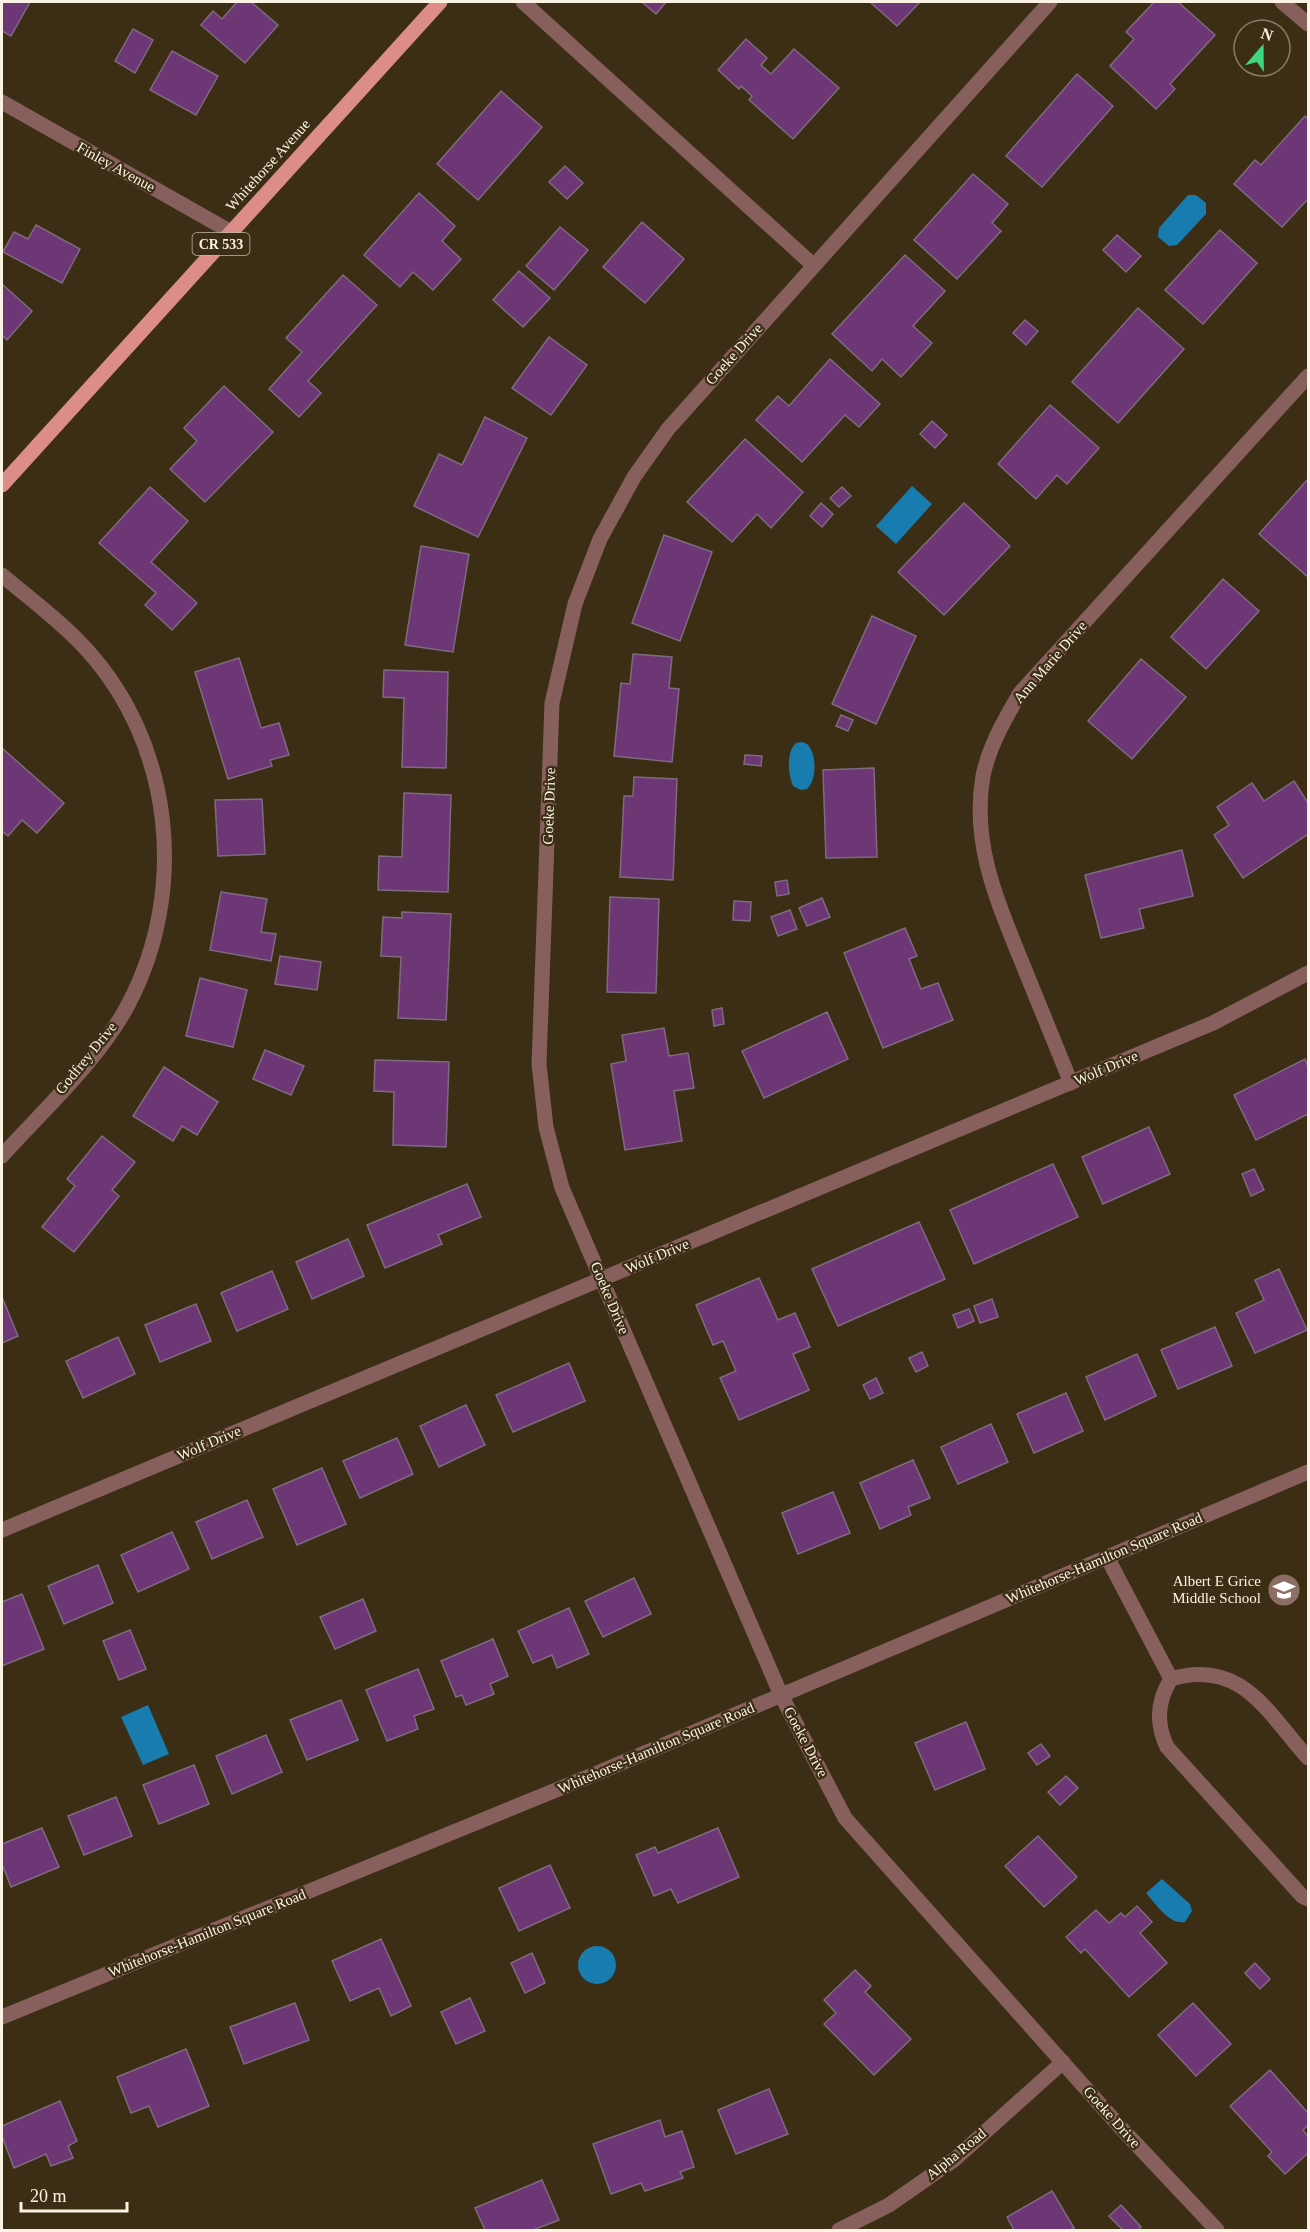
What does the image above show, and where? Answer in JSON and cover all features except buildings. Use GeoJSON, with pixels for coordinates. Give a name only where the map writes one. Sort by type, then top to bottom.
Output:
{"type":"FeatureCollection","features":[{"type":"Feature","properties":{"kind":"main road","name":"Whitehorse Avenue"},"geometry":{"type":"LineString","coordinates":[[2,485],[440,2]]}},
{"type":"Feature","properties":{"kind":"street"},"geometry":{"type":"LineString","coordinates":[[523,2],[813,265]]}},
{"type":"Feature","properties":{"kind":"street","name":"Goeke Drive"},"geometry":{"type":"LineString","coordinates":[[1050,2],[668,429],[634,477],[600,539],[575,604],[557,672],[552,703],[539,1064],[546,1127],[562,1188],[781,1695],[845,1818],[1217,2230]]}},
{"type":"Feature","properties":{"kind":"street"},"geometry":{"type":"LineString","coordinates":[[1282,2],[1308,24]]}},
{"type":"Feature","properties":{"kind":"street","name":"Finley Avenue"},"geometry":{"type":"LineString","coordinates":[[2,102],[231,232]]}},
{"type":"Feature","properties":{"kind":"street","name":"Ann Marie Drive"},"geometry":{"type":"LineString","coordinates":[[1071,1083],[995,897],[985,865],[979,822],[983,775],[996,734],[1020,693],[1308,376]]}},
{"type":"Feature","properties":{"kind":"street","name":"Godfrey Drive"},"geometry":{"type":"LineString","coordinates":[[2,575],[87,650],[116,689],[142,736],[159,793],[165,842],[163,895],[152,948],[129,1003],[103,1044],[2,1156]]}},
{"type":"Feature","properties":{"kind":"street","name":"Wolf Drive"},"geometry":{"type":"LineString","coordinates":[[2,1530],[1213,1023],[1308,973]]}},
{"type":"Feature","properties":{"kind":"street","name":"Whitehorse-Hamilton Square Road"},"geometry":{"type":"LineString","coordinates":[[2,2017],[781,1695],[1308,1472]]}},
{"type":"Feature","properties":{"kind":"street"},"geometry":{"type":"LineString","coordinates":[[1107,1557],[1171,1679]]}},
{"type":"Feature","properties":{"kind":"street"},"geometry":{"type":"LineString","coordinates":[[1308,1758],[1237,1682],[1225,1676],[1191,1673],[1171,1679],[1163,1691],[1159,1730],[1167,1747],[1302,1896],[1308,1899]]}},
{"type":"Feature","properties":{"kind":"street","name":"Alpha Road"},"geometry":{"type":"LineString","coordinates":[[839,2230],[889,2205],[955,2159],[1063,2062]]}},
{"type":"Feature","properties":{"kind":"water"},"geometry":{"type":"Polygon","coordinates":[[[1188,195],[1196,195],[1206,203],[1206,214],[1177,245],[1169,246],[1158,237],[1159,228],[1188,195]]]}},
{"type":"Feature","properties":{"kind":"water"},"geometry":{"type":"Polygon","coordinates":[[[912,486],[932,504],[896,544],[876,526],[912,486]]]}},
{"type":"Feature","properties":{"kind":"water"},"geometry":{"type":"Polygon","coordinates":[[[796,743],[807,744],[813,754],[814,773],[807,789],[801,790],[793,786],[789,763],[793,747],[796,743]]]}},
{"type":"Feature","properties":{"kind":"water"},"geometry":{"type":"Polygon","coordinates":[[[148,1705],[169,1754],[143,1765],[121,1717],[148,1705]]]}},
{"type":"Feature","properties":{"kind":"water"},"geometry":{"type":"Polygon","coordinates":[[[1162,1879],[1190,1904],[1192,1911],[1185,1922],[1168,1917],[1146,1893],[1162,1879]]]}},
{"type":"Feature","properties":{"kind":"water"},"geometry":{"type":"Polygon","coordinates":[[[597,1946],[611,1951],[616,1965],[611,1979],[597,1984],[583,1979],[578,1965],[583,1951],[597,1946]]]}},
{"type":"Feature","properties":{"kind":"place","name":"Albert E Grice Middle School"},"geometry":{"type":"Point","coordinates":[1284,1590]}}]}
